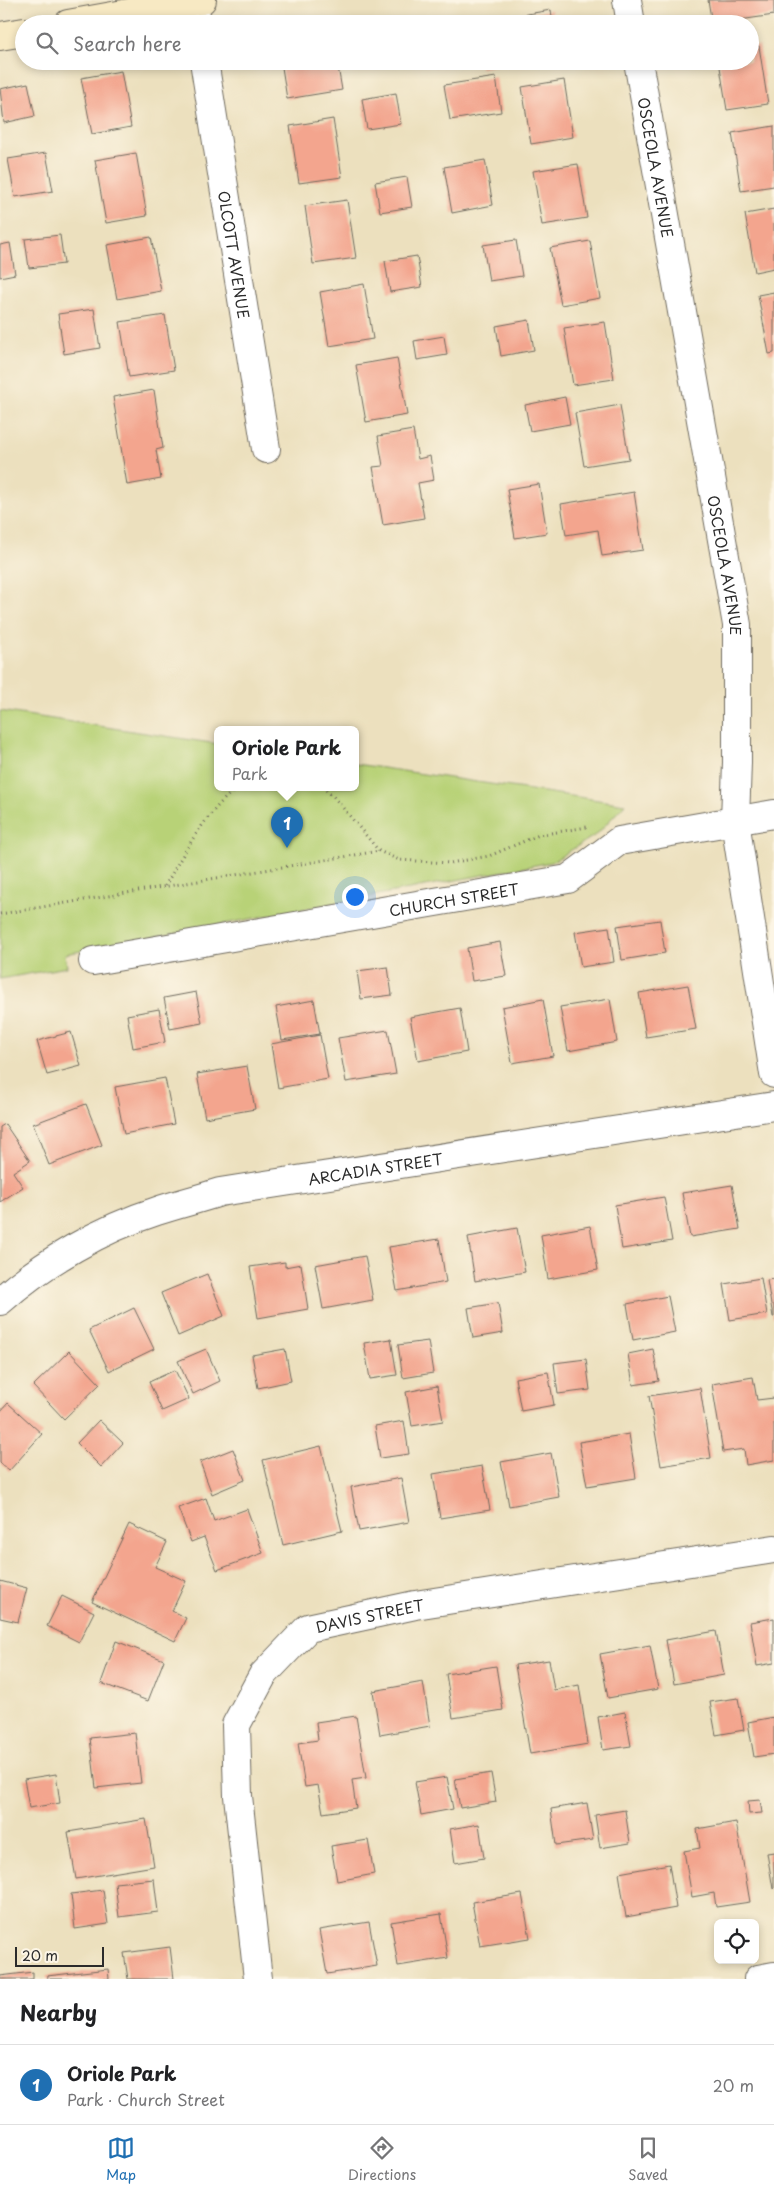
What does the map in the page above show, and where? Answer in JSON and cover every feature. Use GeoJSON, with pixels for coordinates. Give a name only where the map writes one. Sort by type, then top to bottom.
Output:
{"type":"FeatureCollection","features":[{"type":"Feature","properties":{"kind":"street"},"geometry":{"type":"LineString","coordinates":[[627,0],[630,15]]}},
{"type":"Feature","properties":{"kind":"street"},"geometry":{"type":"LineString","coordinates":[[132,15],[197,6]]}},
{"type":"Feature","properties":{"kind":"street"},"geometry":{"type":"LineString","coordinates":[[0,36],[15,34]]}},
{"type":"Feature","properties":{"kind":"street","name":"OLCOTT AVENUE"},"geometry":{"type":"LineString","coordinates":[[205,70],[266,449]]}},
{"type":"Feature","properties":{"kind":"street","name":"OSCEOLA AVENUE"},"geometry":{"type":"LineString","coordinates":[[640,70],[737,625],[735,821],[774,1074]]}},
{"type":"Feature","properties":{"kind":"street","name":"CHURCH STREET"},"geometry":{"type":"LineString","coordinates":[[93,962],[568,879],[619,842],[774,814]]}},
{"type":"Feature","properties":{"kind":"street","name":"ARCADIA STREET"},"geometry":{"type":"LineString","coordinates":[[0,1301],[50,1264],[105,1232],[156,1212],[220,1192],[774,1106]]}},
{"type":"Feature","properties":{"kind":"street","name":"DAVIS STREET"},"geometry":{"type":"LineString","coordinates":[[258,1979],[238,1796],[236,1726],[263,1675],[308,1628],[415,1605],[774,1549]]}},
{"type":"Feature","properties":{"kind":"street"},"geometry":{"type":"LineString","coordinates":[[758,1979],[774,1976]]}},
{"type":"Feature","properties":{"kind":"path"},"geometry":{"type":"LineString","coordinates":[[164,886],[189,845],[222,799],[233,791]]}},
{"type":"Feature","properties":{"kind":"path"},"geometry":{"type":"LineString","coordinates":[[327,791],[378,851],[399,860],[450,863],[489,856],[539,835],[590,826]]}},
{"type":"Feature","properties":{"kind":"path"},"geometry":{"type":"LineString","coordinates":[[0,914],[378,851]]}},
{"type":"Feature","properties":{"kind":"green space"},"geometry":{"type":"Polygon","coordinates":[[[0,711],[214,743],[214,791],[359,791],[359,764],[625,804],[597,834],[552,862],[65,954],[67,967],[0,979],[0,711]]]}},
{"type":"Feature","properties":{"kind":"building"},"geometry":{"type":"Polygon","coordinates":[[[708,0],[774,0],[774,15],[759,17],[759,15],[710,15],[708,0]]]}},
{"type":"Feature","properties":{"kind":"building"},"geometry":{"type":"Polygon","coordinates":[[[551,10],[552,15],[522,15],[551,10]]]}},
{"type":"Feature","properties":{"kind":"building"},"geometry":{"type":"Polygon","coordinates":[[[759,46],[768,104],[727,110],[720,70],[759,70],[759,46]]]}},
{"type":"Feature","properties":{"kind":"building"},"geometry":{"type":"Polygon","coordinates":[[[282,70],[339,70],[342,90],[287,99],[282,70]]]}},
{"type":"Feature","properties":{"kind":"building"},"geometry":{"type":"Polygon","coordinates":[[[121,71],[131,127],[92,134],[81,78],[121,71]]]}},
{"type":"Feature","properties":{"kind":"building"},"geometry":{"type":"Polygon","coordinates":[[[496,77],[501,112],[450,120],[444,85],[496,77]]]}},
{"type":"Feature","properties":{"kind":"building"},"geometry":{"type":"Polygon","coordinates":[[[564,80],[573,137],[531,144],[522,87],[564,80]]]}},
{"type":"Feature","properties":{"kind":"building"},"geometry":{"type":"Polygon","coordinates":[[[28,83],[35,116],[4,123],[0,89],[28,83]]]}},
{"type":"Feature","properties":{"kind":"building"},"geometry":{"type":"Polygon","coordinates":[[[396,93],[401,124],[367,129],[362,99],[396,93]]]}},
{"type":"Feature","properties":{"kind":"building"},"geometry":{"type":"Polygon","coordinates":[[[333,119],[342,177],[299,183],[290,126],[333,119]]]}},
{"type":"Feature","properties":{"kind":"building"},"geometry":{"type":"Polygon","coordinates":[[[774,126],[774,186],[741,191],[732,133],[774,126]]]}},
{"type":"Feature","properties":{"kind":"building"},"geometry":{"type":"Polygon","coordinates":[[[46,153],[53,191],[15,197],[8,159],[46,153]]]}},
{"type":"Feature","properties":{"kind":"building"},"geometry":{"type":"Polygon","coordinates":[[[136,153],[147,216],[106,223],[95,160],[136,153]]]}},
{"type":"Feature","properties":{"kind":"building"},"geometry":{"type":"Polygon","coordinates":[[[485,160],[493,205],[452,213],[444,167],[485,160]]]}},
{"type":"Feature","properties":{"kind":"building"},"geometry":{"type":"Polygon","coordinates":[[[578,164],[587,218],[542,225],[533,171],[578,164]]]}},
{"type":"Feature","properties":{"kind":"building"},"geometry":{"type":"Polygon","coordinates":[[[407,177],[412,207],[380,212],[375,182],[407,177]]]}},
{"type":"Feature","properties":{"kind":"building"},"geometry":{"type":"Polygon","coordinates":[[[347,200],[356,258],[313,264],[305,206],[347,200]]]}},
{"type":"Feature","properties":{"kind":"building"},"geometry":{"type":"Polygon","coordinates":[[[774,209],[774,268],[755,272],[745,214],[774,209]]]}},
{"type":"Feature","properties":{"kind":"building"},"geometry":{"type":"Polygon","coordinates":[[[60,235],[64,264],[29,268],[25,239],[60,235]]]}},
{"type":"Feature","properties":{"kind":"building"},"geometry":{"type":"Polygon","coordinates":[[[151,237],[161,291],[117,299],[107,245],[151,237]]]}},
{"type":"Feature","properties":{"kind":"building"},"geometry":{"type":"Polygon","coordinates":[[[516,240],[522,276],[489,281],[483,245],[516,240]]]}},
{"type":"Feature","properties":{"kind":"building"},"geometry":{"type":"Polygon","coordinates":[[[590,241],[600,298],[561,305],[550,248],[590,241]]]}},
{"type":"Feature","properties":{"kind":"building"},"geometry":{"type":"Polygon","coordinates":[[[10,243],[15,274],[0,277],[0,245],[10,243]]]}},
{"type":"Feature","properties":{"kind":"building"},"geometry":{"type":"Polygon","coordinates":[[[417,256],[422,287],[390,292],[385,261],[417,256]]]}},
{"type":"Feature","properties":{"kind":"building"},"geometry":{"type":"Polygon","coordinates":[[[364,284],[373,339],[329,346],[320,292],[364,284]]]}},
{"type":"Feature","properties":{"kind":"building"},"geometry":{"type":"Polygon","coordinates":[[[774,292],[774,353],[769,354],[758,295],[774,292]]]}},
{"type":"Feature","properties":{"kind":"building"},"geometry":{"type":"Polygon","coordinates":[[[94,309],[100,348],[64,354],[58,314],[94,309]]]}},
{"type":"Feature","properties":{"kind":"building"},"geometry":{"type":"Polygon","coordinates":[[[165,315],[174,370],[129,377],[120,322],[165,315]]]}},
{"type":"Feature","properties":{"kind":"building"},"geometry":{"type":"Polygon","coordinates":[[[529,320],[534,350],[501,356],[496,326],[529,320]]]}},
{"type":"Feature","properties":{"kind":"building"},"geometry":{"type":"Polygon","coordinates":[[[605,322],[614,379],[573,385],[564,328],[605,322]]]}},
{"type":"Feature","properties":{"kind":"building"},"geometry":{"type":"Polygon","coordinates":[[[444,336],[447,355],[417,360],[414,341],[444,336]]]}},
{"type":"Feature","properties":{"kind":"building"},"geometry":{"type":"Polygon","coordinates":[[[397,358],[407,415],[366,422],[356,365],[397,358]]]}},
{"type":"Feature","properties":{"kind":"building"},"geometry":{"type":"Polygon","coordinates":[[[154,390],[163,448],[156,450],[161,479],[127,485],[113,397],[154,390]]]}},
{"type":"Feature","properties":{"kind":"building"},"geometry":{"type":"Polygon","coordinates":[[[565,397],[570,424],[530,431],[525,405],[565,397]]]}},
{"type":"Feature","properties":{"kind":"building"},"geometry":{"type":"Polygon","coordinates":[[[620,405],[629,459],[584,466],[575,413],[620,405]]]}},
{"type":"Feature","properties":{"kind":"building"},"geometry":{"type":"Polygon","coordinates":[[[413,430],[418,459],[430,456],[434,480],[418,483],[424,518],[383,525],[373,467],[383,466],[378,436],[413,430]]]}},
{"type":"Feature","properties":{"kind":"building"},"geometry":{"type":"Polygon","coordinates":[[[539,484],[547,533],[515,538],[507,489],[539,484]]]}},
{"type":"Feature","properties":{"kind":"building"},"geometry":{"type":"Polygon","coordinates":[[[634,492],[643,550],[602,556],[598,530],[566,535],[561,504],[634,492]]]}},
{"type":"Feature","properties":{"kind":"building"},"geometry":{"type":"Polygon","coordinates":[[[660,920],[665,953],[622,960],[617,926],[660,920]]]}},
{"type":"Feature","properties":{"kind":"building"},"geometry":{"type":"Polygon","coordinates":[[[609,927],[614,962],[581,967],[575,932],[609,927]]]}},
{"type":"Feature","properties":{"kind":"building"},"geometry":{"type":"Polygon","coordinates":[[[500,942],[506,976],[472,981],[467,948],[500,942]]]}},
{"type":"Feature","properties":{"kind":"building"},"geometry":{"type":"Polygon","coordinates":[[[388,967],[392,995],[361,999],[357,971],[388,967]]]}},
{"type":"Feature","properties":{"kind":"building"},"geometry":{"type":"Polygon","coordinates":[[[688,985],[696,1029],[646,1037],[639,993],[688,985]]]}},
{"type":"Feature","properties":{"kind":"building"},"geometry":{"type":"Polygon","coordinates":[[[196,992],[202,1023],[170,1029],[164,998],[196,992]]]}},
{"type":"Feature","properties":{"kind":"building"},"geometry":{"type":"Polygon","coordinates":[[[543,999],[553,1056],[512,1063],[502,1007],[543,999]]]}},
{"type":"Feature","properties":{"kind":"building"},"geometry":{"type":"Polygon","coordinates":[[[610,999],[617,1042],[568,1051],[560,1007],[610,999]]]}},
{"type":"Feature","properties":{"kind":"building"},"geometry":{"type":"Polygon","coordinates":[[[314,1000],[320,1034],[282,1040],[276,1007],[314,1000]]]}},
{"type":"Feature","properties":{"kind":"building"},"geometry":{"type":"Polygon","coordinates":[[[460,1008],[467,1052],[418,1061],[410,1017],[460,1008]]]}},
{"type":"Feature","properties":{"kind":"building"},"geometry":{"type":"Polygon","coordinates":[[[159,1009],[165,1042],[133,1048],[127,1015],[159,1009]]]}},
{"type":"Feature","properties":{"kind":"building"},"geometry":{"type":"Polygon","coordinates":[[[388,1030],[396,1074],[346,1082],[338,1038],[388,1030]]]}},
{"type":"Feature","properties":{"kind":"building"},"geometry":{"type":"Polygon","coordinates":[[[71,1032],[81,1066],[47,1075],[37,1041],[71,1032]]]}},
{"type":"Feature","properties":{"kind":"building"},"geometry":{"type":"Polygon","coordinates":[[[320,1035],[328,1079],[278,1088],[271,1044],[320,1035]]]}},
{"type":"Feature","properties":{"kind":"building"},"geometry":{"type":"Polygon","coordinates":[[[247,1066],[255,1109],[205,1118],[197,1074],[247,1066]]]}},
{"type":"Feature","properties":{"kind":"building"},"geometry":{"type":"Polygon","coordinates":[[[165,1078],[174,1124],[124,1134],[115,1087],[165,1078]]]}},
{"type":"Feature","properties":{"kind":"building"},"geometry":{"type":"Polygon","coordinates":[[[86,1104],[102,1145],[49,1165],[33,1124],[86,1104]]]}},
{"type":"Feature","properties":{"kind":"building"},"geometry":{"type":"Polygon","coordinates":[[[5,1124],[30,1161],[13,1172],[23,1187],[0,1202],[0,1127],[5,1124]]]}},
{"type":"Feature","properties":{"kind":"building"},"geometry":{"type":"Polygon","coordinates":[[[732,1185],[740,1229],[690,1237],[682,1193],[732,1185]]]}},
{"type":"Feature","properties":{"kind":"building"},"geometry":{"type":"Polygon","coordinates":[[[664,1197],[672,1241],[622,1249],[615,1205],[664,1197]]]}},
{"type":"Feature","properties":{"kind":"building"},"geometry":{"type":"Polygon","coordinates":[[[590,1226],[598,1270],[548,1279],[541,1235],[590,1226]]]}},
{"type":"Feature","properties":{"kind":"building"},"geometry":{"type":"Polygon","coordinates":[[[517,1228],[525,1272],[475,1281],[468,1237],[517,1228]]]}},
{"type":"Feature","properties":{"kind":"building"},"geometry":{"type":"Polygon","coordinates":[[[439,1239],[446,1282],[397,1291],[389,1247],[439,1239]]]}},
{"type":"Feature","properties":{"kind":"building"},"geometry":{"type":"Polygon","coordinates":[[[365,1256],[373,1300],[323,1309],[315,1265],[365,1256]]]}},
{"type":"Feature","properties":{"kind":"building"},"geometry":{"type":"Polygon","coordinates":[[[285,1262],[285,1267],[301,1264],[308,1309],[258,1318],[250,1267],[285,1262]]]}},
{"type":"Feature","properties":{"kind":"building"},"geometry":{"type":"Polygon","coordinates":[[[207,1274],[224,1316],[178,1336],[161,1293],[207,1274]]]}},
{"type":"Feature","properties":{"kind":"building"},"geometry":{"type":"Polygon","coordinates":[[[761,1278],[767,1314],[730,1320],[724,1284],[761,1278]]]}},
{"type":"Feature","properties":{"kind":"building"},"geometry":{"type":"Polygon","coordinates":[[[774,1279],[774,1317],[773,1317],[767,1280],[774,1279]]]}},
{"type":"Feature","properties":{"kind":"building"},"geometry":{"type":"Polygon","coordinates":[[[668,1296],[675,1332],[633,1340],[627,1304],[668,1296]]]}},
{"type":"Feature","properties":{"kind":"building"},"geometry":{"type":"Polygon","coordinates":[[[498,1303],[503,1333],[473,1338],[468,1308],[498,1303]]]}},
{"type":"Feature","properties":{"kind":"building"},"geometry":{"type":"Polygon","coordinates":[[[134,1308],[154,1349],[109,1371],[89,1330],[134,1308]]]}},
{"type":"Feature","properties":{"kind":"building"},"geometry":{"type":"Polygon","coordinates":[[[391,1339],[397,1375],[370,1379],[364,1343],[391,1339]]]}},
{"type":"Feature","properties":{"kind":"building"},"geometry":{"type":"Polygon","coordinates":[[[428,1341],[433,1373],[403,1378],[398,1345],[428,1341]]]}},
{"type":"Feature","properties":{"kind":"building"},"geometry":{"type":"Polygon","coordinates":[[[206,1349],[220,1381],[193,1394],[178,1361],[206,1349]]]}},
{"type":"Feature","properties":{"kind":"building"},"geometry":{"type":"Polygon","coordinates":[[[285,1349],[291,1381],[258,1388],[252,1355],[285,1349]]]}},
{"type":"Feature","properties":{"kind":"building"},"geometry":{"type":"Polygon","coordinates":[[[653,1349],[659,1381],[633,1385],[628,1354],[653,1349]]]}},
{"type":"Feature","properties":{"kind":"building"},"geometry":{"type":"Polygon","coordinates":[[[69,1351],[100,1384],[64,1419],[33,1386],[69,1351]]]}},
{"type":"Feature","properties":{"kind":"building"},"geometry":{"type":"Polygon","coordinates":[[[586,1359],[590,1390],[558,1394],[554,1363],[586,1359]]]}},
{"type":"Feature","properties":{"kind":"building"},"geometry":{"type":"Polygon","coordinates":[[[175,1370],[189,1399],[162,1411],[149,1382],[175,1370]]]}},
{"type":"Feature","properties":{"kind":"building"},"geometry":{"type":"Polygon","coordinates":[[[548,1372],[554,1405],[521,1411],[515,1378],[548,1372]]]}},
{"type":"Feature","properties":{"kind":"building"},"geometry":{"type":"Polygon","coordinates":[[[753,1377],[757,1400],[774,1398],[774,1460],[746,1465],[744,1449],[723,1452],[712,1384],[753,1377]]]}},
{"type":"Feature","properties":{"kind":"building"},"geometry":{"type":"Polygon","coordinates":[[[437,1386],[443,1421],[412,1426],[406,1392],[437,1386]]]}},
{"type":"Feature","properties":{"kind":"building"},"geometry":{"type":"Polygon","coordinates":[[[700,1388],[711,1458],[661,1466],[649,1396],[700,1388]]]}},
{"type":"Feature","properties":{"kind":"building"},"geometry":{"type":"Polygon","coordinates":[[[8,1403],[42,1434],[9,1471],[0,1463],[0,1412],[8,1403]]]}},
{"type":"Feature","properties":{"kind":"building"},"geometry":{"type":"Polygon","coordinates":[[[99,1420],[123,1443],[101,1467],[77,1443],[99,1420]]]}},
{"type":"Feature","properties":{"kind":"building"},"geometry":{"type":"Polygon","coordinates":[[[404,1421],[409,1454],[380,1458],[375,1426],[404,1421]]]}},
{"type":"Feature","properties":{"kind":"building"},"geometry":{"type":"Polygon","coordinates":[[[629,1434],[636,1478],[587,1486],[579,1442],[629,1434]]]}},
{"type":"Feature","properties":{"kind":"building"},"geometry":{"type":"Polygon","coordinates":[[[321,1446],[342,1531],[283,1545],[263,1460],[321,1446]]]}},
{"type":"Feature","properties":{"kind":"building"},"geometry":{"type":"Polygon","coordinates":[[[233,1449],[245,1480],[212,1494],[200,1462],[233,1449]]]}},
{"type":"Feature","properties":{"kind":"building"},"geometry":{"type":"Polygon","coordinates":[[[551,1453],[559,1497],[509,1506],[501,1462],[551,1453]]]}},
{"type":"Feature","properties":{"kind":"building"},"geometry":{"type":"Polygon","coordinates":[[[482,1466],[490,1510],[440,1518],[433,1474],[482,1466]]]}},
{"type":"Feature","properties":{"kind":"building"},"geometry":{"type":"Polygon","coordinates":[[[401,1478],[409,1522],[359,1531],[351,1487],[401,1478]]]}},
{"type":"Feature","properties":{"kind":"building"},"geometry":{"type":"Polygon","coordinates":[[[206,1498],[214,1521],[247,1509],[263,1553],[217,1570],[204,1537],[191,1542],[178,1508],[206,1498]]]}},
{"type":"Feature","properties":{"kind":"building"},"geometry":{"type":"Polygon","coordinates":[[[129,1524],[167,1542],[155,1567],[186,1581],[172,1611],[186,1618],[175,1641],[92,1602],[129,1524]]]}},
{"type":"Feature","properties":{"kind":"building"},"geometry":{"type":"Polygon","coordinates":[[[0,1581],[27,1588],[18,1622],[0,1618],[0,1581]]]}},
{"type":"Feature","properties":{"kind":"building"},"geometry":{"type":"Polygon","coordinates":[[[62,1596],[94,1612],[79,1642],[47,1626],[62,1596]]]}},
{"type":"Feature","properties":{"kind":"building"},"geometry":{"type":"Polygon","coordinates":[[[774,1618],[774,1663],[757,1666],[750,1622],[774,1618]]]}},
{"type":"Feature","properties":{"kind":"building"},"geometry":{"type":"Polygon","coordinates":[[[716,1631],[724,1675],[674,1684],[666,1640],[716,1631]]]}},
{"type":"Feature","properties":{"kind":"building"},"geometry":{"type":"Polygon","coordinates":[[[116,1641],[164,1660],[148,1701],[101,1683],[116,1641]]]}},
{"type":"Feature","properties":{"kind":"building"},"geometry":{"type":"Polygon","coordinates":[[[650,1645],[658,1689],[608,1698],[600,1654],[650,1645]]]}},
{"type":"Feature","properties":{"kind":"building"},"geometry":{"type":"Polygon","coordinates":[[[549,1660],[554,1690],[579,1685],[588,1744],[530,1754],[515,1665],[549,1660]]]}},
{"type":"Feature","properties":{"kind":"building"},"geometry":{"type":"Polygon","coordinates":[[[496,1666],[503,1710],[453,1718],[446,1674],[496,1666]]]}},
{"type":"Feature","properties":{"kind":"building"},"geometry":{"type":"Polygon","coordinates":[[[423,1682],[430,1726],[380,1735],[373,1691],[423,1682]]]}},
{"type":"Feature","properties":{"kind":"building"},"geometry":{"type":"Polygon","coordinates":[[[738,1698],[744,1730],[716,1735],[710,1702],[738,1698]]]}},
{"type":"Feature","properties":{"kind":"building"},"geometry":{"type":"Polygon","coordinates":[[[625,1712],[631,1746],[603,1750],[598,1717],[625,1712]]]}},
{"type":"Feature","properties":{"kind":"building"},"geometry":{"type":"Polygon","coordinates":[[[356,1716],[366,1778],[352,1780],[356,1808],[323,1813],[318,1785],[305,1787],[298,1743],[318,1740],[316,1722],[356,1716]]]}},
{"type":"Feature","properties":{"kind":"building"},"geometry":{"type":"Polygon","coordinates":[[[774,1717],[774,1754],[754,1757],[748,1722],[774,1717]]]}},
{"type":"Feature","properties":{"kind":"building"},"geometry":{"type":"Polygon","coordinates":[[[135,1733],[141,1783],[96,1788],[90,1738],[135,1733]]]}},
{"type":"Feature","properties":{"kind":"building"},"geometry":{"type":"Polygon","coordinates":[[[491,1773],[496,1802],[460,1808],[455,1779],[491,1773]]]}},
{"type":"Feature","properties":{"kind":"building"},"geometry":{"type":"Polygon","coordinates":[[[56,1774],[60,1803],[29,1808],[24,1779],[56,1774]]]}},
{"type":"Feature","properties":{"kind":"building"},"geometry":{"type":"Polygon","coordinates":[[[447,1777],[453,1809],[421,1815],[415,1782],[447,1777]]]}},
{"type":"Feature","properties":{"kind":"building"},"geometry":{"type":"Polygon","coordinates":[[[760,1800],[762,1813],[749,1814],[748,1801],[760,1800]]]}},
{"type":"Feature","properties":{"kind":"building"},"geometry":{"type":"Polygon","coordinates":[[[587,1803],[593,1840],[556,1845],[551,1809],[587,1803]]]}},
{"type":"Feature","properties":{"kind":"building"},"geometry":{"type":"Polygon","coordinates":[[[625,1810],[630,1843],[600,1848],[595,1815],[625,1810]]]}},
{"type":"Feature","properties":{"kind":"building"},"geometry":{"type":"Polygon","coordinates":[[[146,1819],[154,1866],[76,1879],[68,1832],[146,1819]]]}},
{"type":"Feature","properties":{"kind":"building"},"geometry":{"type":"Polygon","coordinates":[[[736,1822],[750,1902],[716,1907],[714,1893],[692,1897],[684,1851],[700,1848],[697,1829],[736,1822]]]}},
{"type":"Feature","properties":{"kind":"building"},"geometry":{"type":"Polygon","coordinates":[[[479,1824],[484,1858],[455,1863],[450,1829],[479,1824]]]}},
{"type":"Feature","properties":{"kind":"building"},"geometry":{"type":"Polygon","coordinates":[[[368,1840],[374,1874],[337,1881],[331,1846],[368,1840]]]}},
{"type":"Feature","properties":{"kind":"building"},"geometry":{"type":"Polygon","coordinates":[[[774,1852],[774,1888],[773,1889],[767,1853],[774,1852]]]}},
{"type":"Feature","properties":{"kind":"building"},"geometry":{"type":"Polygon","coordinates":[[[669,1864],[676,1908],[626,1917],[619,1873],[669,1864]]]}},
{"type":"Feature","properties":{"kind":"building"},"geometry":{"type":"Polygon","coordinates":[[[154,1879],[158,1912],[119,1917],[115,1883],[154,1879]]]}},
{"type":"Feature","properties":{"kind":"building"},"geometry":{"type":"Polygon","coordinates":[[[103,1890],[108,1924],[75,1929],[71,1894],[103,1890]]]}},
{"type":"Feature","properties":{"kind":"building"},"geometry":{"type":"Polygon","coordinates":[[[522,1894],[530,1938],[480,1946],[472,1902],[522,1894]]]}},
{"type":"Feature","properties":{"kind":"building"},"geometry":{"type":"Polygon","coordinates":[[[441,1914],[448,1958],[398,1966],[391,1922],[441,1914]]]}},
{"type":"Feature","properties":{"kind":"building"},"geometry":{"type":"Polygon","coordinates":[[[369,1922],[377,1966],[327,1974],[319,1930],[369,1922]]]}},
{"type":"Feature","properties":{"kind":"building"},"geometry":{"type":"Polygon","coordinates":[[[170,1947],[174,1979],[128,1979],[124,1953],[170,1947]]]}},
{"type":"Feature","properties":{"kind":"building"},"geometry":{"type":"Polygon","coordinates":[[[108,1969],[109,1979],[47,1979],[47,1976],[108,1969]]]}},
{"type":"Feature","properties":{"kind":"building"},"geometry":{"type":"Polygon","coordinates":[[[33,1972],[33,1979],[0,1979],[0,1976],[33,1972]]]}},
{"type":"Feature","properties":{"kind":"place","name":"Oriole Park"},"geometry":{"type":"Point","coordinates":[287,848]}}]}
